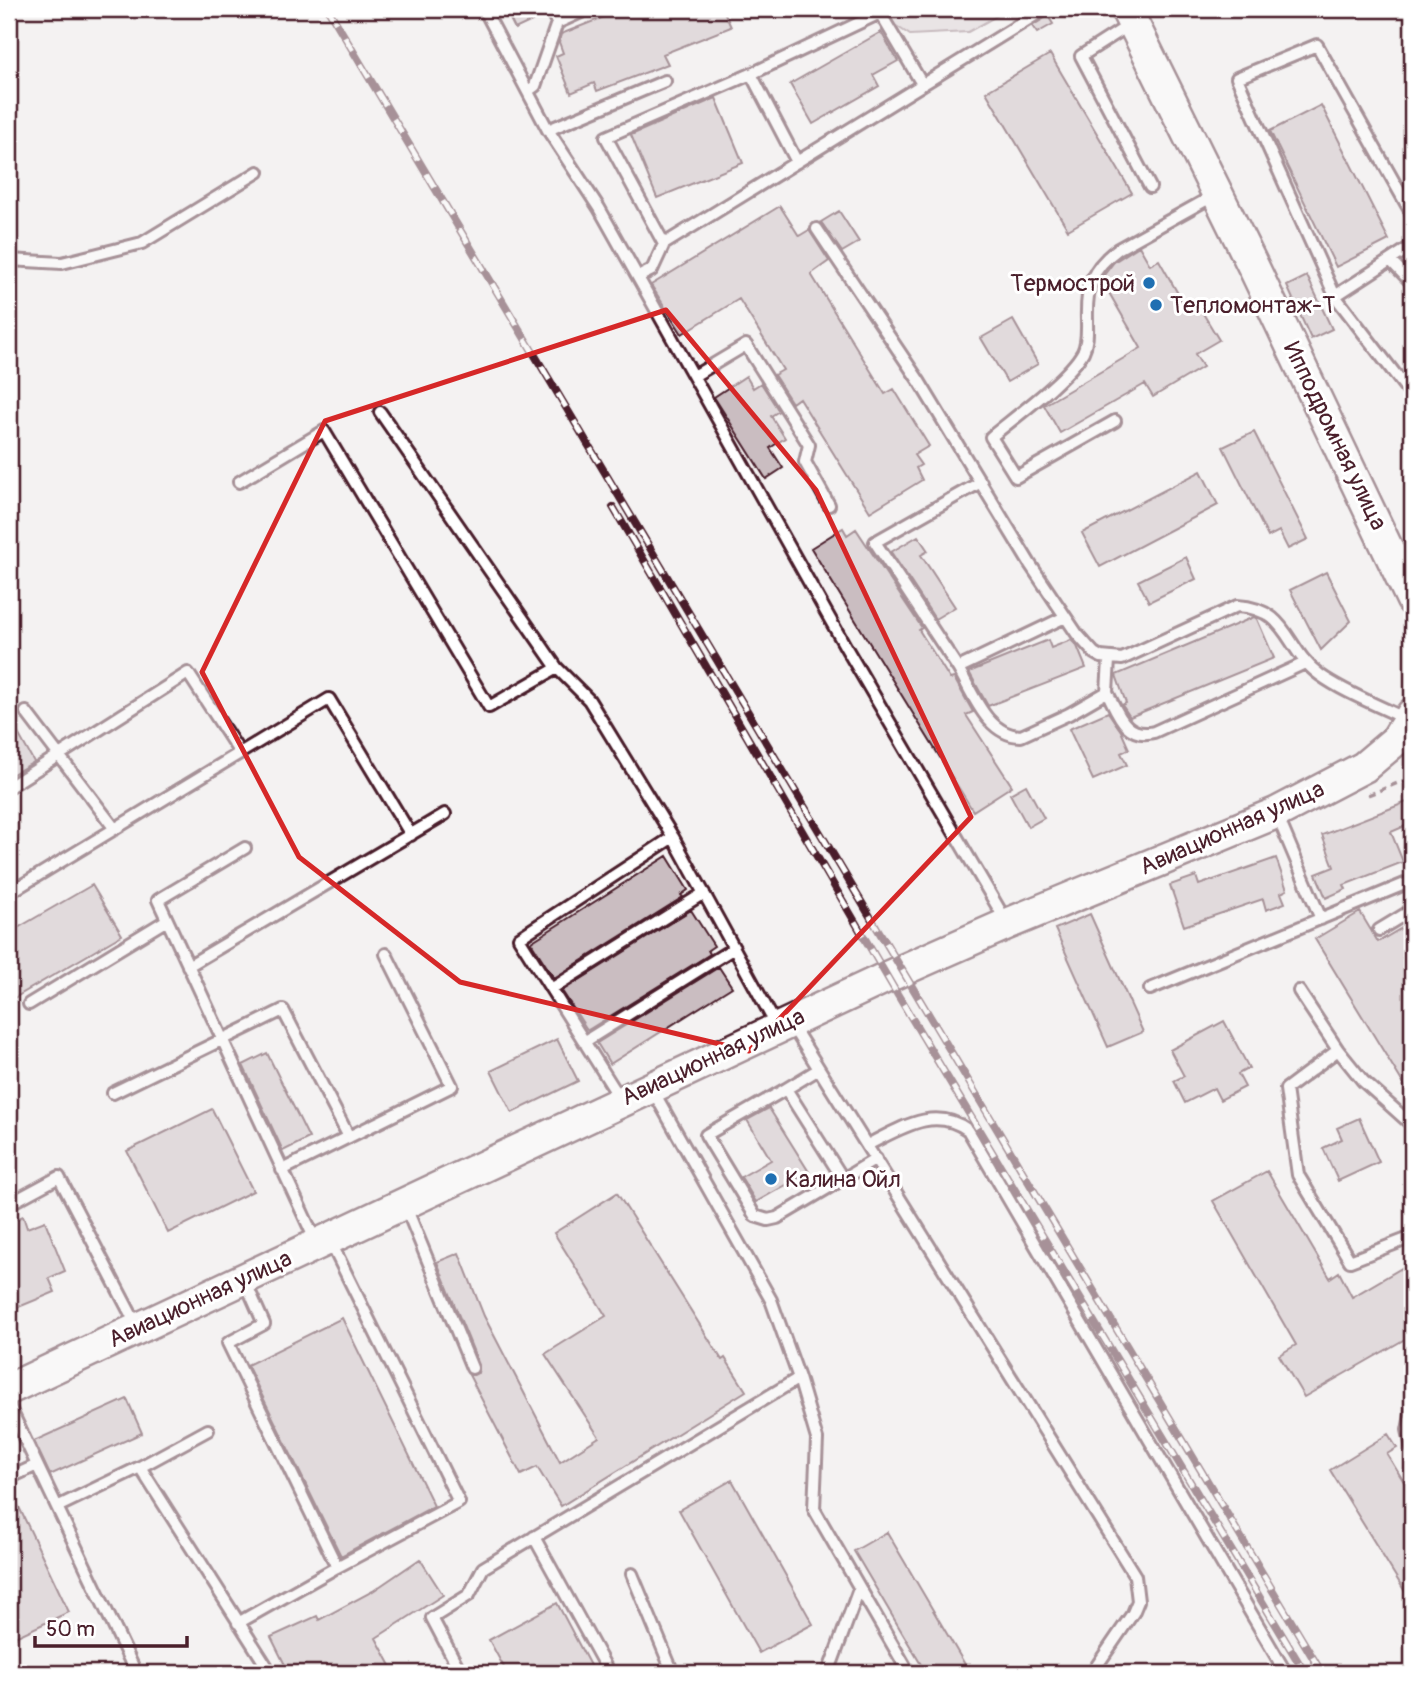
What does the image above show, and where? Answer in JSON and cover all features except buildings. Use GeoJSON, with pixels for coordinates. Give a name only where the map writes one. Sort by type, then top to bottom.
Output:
{"type":"FeatureCollection","features":[{"type":"Feature","properties":{"kind":"main road","name":"Ипподромная улица"},"geometry":{"type":"LineString","coordinates":[[1129,16],[1408,580]]}},
{"type":"Feature","properties":{"kind":"main road","name":"Авиационная улица"},"geometry":{"type":"LineString","coordinates":[[9,1389],[784,1025],[1007,924],[1276,813],[1364,767],[1396,740],[1411,719]]}},
{"type":"Feature","properties":{"kind":"lane"},"geometry":{"type":"LineString","coordinates":[[484,9],[548,130],[599,208],[845,646],[1007,924]]}},
{"type":"Feature","properties":{"kind":"lane"},"geometry":{"type":"LineString","coordinates":[[528,91],[535,86],[557,23],[551,9]]}},
{"type":"Feature","properties":{"kind":"lane"},"geometry":{"type":"LineString","coordinates":[[557,23],[588,9]]}},
{"type":"Feature","properties":{"kind":"lane"},"geometry":{"type":"LineString","coordinates":[[638,278],[652,270],[664,244],[1045,9]]}},
{"type":"Feature","properties":{"kind":"lane"},"geometry":{"type":"LineString","coordinates":[[664,244],[607,137],[751,74],[880,13],[922,84]]}},
{"type":"Feature","properties":{"kind":"lane"},"geometry":{"type":"LineString","coordinates":[[1129,16],[1081,56],[1150,187]]}},
{"type":"Feature","properties":{"kind":"lane"},"geometry":{"type":"LineString","coordinates":[[1412,214],[1317,45],[1237,78],[1335,296],[1412,396]]}},
{"type":"Feature","properties":{"kind":"lane"},"geometry":{"type":"LineString","coordinates":[[751,74],[797,162]]}},
{"type":"Feature","properties":{"kind":"lane"},"geometry":{"type":"LineString","coordinates":[[548,130],[666,81]]}},
{"type":"Feature","properties":{"kind":"lane"},"geometry":{"type":"LineString","coordinates":[[9,260],[62,263],[142,243],[258,172]]}},
{"type":"Feature","properties":{"kind":"lane"},"geometry":{"type":"LineString","coordinates":[[1115,421],[1016,477],[991,437],[1039,397],[1082,353],[1086,343],[1087,293],[1097,268],[1104,259],[1217,193]]}},
{"type":"Feature","properties":{"kind":"lane"},"geometry":{"type":"LineString","coordinates":[[817,229],[919,381],[1030,564],[1065,617],[1094,653],[1109,660],[1128,656],[1237,606],[1250,607],[1277,620],[1305,663],[1322,677],[1411,719]]}},
{"type":"Feature","properties":{"kind":"lane"},"geometry":{"type":"LineString","coordinates":[[1335,296],[1412,246]]}},
{"type":"Feature","properties":{"kind":"lane"},"geometry":{"type":"LineString","coordinates":[[1391,261],[1412,283]]}},
{"type":"Feature","properties":{"kind":"lane"},"geometry":{"type":"LineString","coordinates":[[694,376],[746,345],[809,445],[805,462],[829,505]]}},
{"type":"Feature","properties":{"kind":"lane"},"geometry":{"type":"LineString","coordinates":[[380,412],[557,668],[589,700],[673,837],[734,948],[784,1025],[819,1069],[1135,1576],[1138,1601],[1133,1613],[1094,1670],[1095,1673]]}},
{"type":"Feature","properties":{"kind":"lane"},"geometry":{"type":"LineString","coordinates":[[239,482],[324,431],[489,707],[557,668]]}},
{"type":"Feature","properties":{"kind":"lane"},"geometry":{"type":"LineString","coordinates":[[981,482],[875,542],[958,668],[989,721],[1004,734],[1029,734],[1107,692]]}},
{"type":"Feature","properties":{"kind":"lane"},"geometry":{"type":"LineString","coordinates":[[958,668],[1065,617]]}},
{"type":"Feature","properties":{"kind":"lane"},"geometry":{"type":"LineString","coordinates":[[1109,660],[1107,692],[1124,723],[1132,731],[1143,735],[1305,663]]}},
{"type":"Feature","properties":{"kind":"lane"},"geometry":{"type":"LineString","coordinates":[[9,787],[188,673],[240,753]]}},
{"type":"Feature","properties":{"kind":"lane"},"geometry":{"type":"LineString","coordinates":[[9,893],[330,699],[411,835]]}},
{"type":"Feature","properties":{"kind":"lane"},"geometry":{"type":"LineString","coordinates":[[26,712],[115,829]]}},
{"type":"Feature","properties":{"kind":"lane"},"geometry":{"type":"LineString","coordinates":[[1276,813],[1321,919]]}},
{"type":"Feature","properties":{"kind":"lane"},"geometry":{"type":"LineString","coordinates":[[188,967],[445,814]]}},
{"type":"Feature","properties":{"kind":"lane"},"geometry":{"type":"LineString","coordinates":[[621,1101],[519,938],[673,837]]}},
{"type":"Feature","properties":{"kind":"lane"},"geometry":{"type":"LineString","coordinates":[[237,1623],[458,1502],[323,1241],[282,1170],[158,900],[245,848]]}},
{"type":"Feature","properties":{"kind":"lane"},"geometry":{"type":"LineString","coordinates":[[1150,989],[1412,881]]}},
{"type":"Feature","properties":{"kind":"lane"},"geometry":{"type":"LineString","coordinates":[[551,989],[704,893]]}},
{"type":"Feature","properties":{"kind":"lane"},"geometry":{"type":"LineString","coordinates":[[1379,930],[1412,910]]}},
{"type":"Feature","properties":{"kind":"lane"},"geometry":{"type":"LineString","coordinates":[[29,1004],[167,920]]}},
{"type":"Feature","properties":{"kind":"lane"},"geometry":{"type":"LineString","coordinates":[[584,1042],[734,948]]}},
{"type":"Feature","properties":{"kind":"lane"},"geometry":{"type":"LineString","coordinates":[[282,1170],[452,1086],[386,954]]}},
{"type":"Feature","properties":{"kind":"lane"},"geometry":{"type":"LineString","coordinates":[[1299,991],[1338,1050],[1363,1081],[1412,1125]]}},
{"type":"Feature","properties":{"kind":"lane"},"geometry":{"type":"LineString","coordinates":[[113,1094],[283,1010],[349,1137]]}},
{"type":"Feature","properties":{"kind":"lane"},"geometry":{"type":"LineString","coordinates":[[1338,1050],[1286,1089],[1298,1175],[1350,1261],[1412,1237]]}},
{"type":"Feature","properties":{"kind":"lane"},"geometry":{"type":"LineString","coordinates":[[819,1069],[706,1135],[755,1216],[768,1220],[776,1218],[876,1159]]}},
{"type":"Feature","properties":{"kind":"lane"},"geometry":{"type":"LineString","coordinates":[[651,1087],[771,1300],[817,1439],[814,1509],[909,1673]]}},
{"type":"Feature","properties":{"kind":"lane"},"geometry":{"type":"LineString","coordinates":[[786,1089],[843,1179]]}},
{"type":"Feature","properties":{"kind":"lane"},"geometry":{"type":"LineString","coordinates":[[867,1145],[916,1122],[948,1119],[968,1130],[1286,1673]]}},
{"type":"Feature","properties":{"kind":"lane"},"geometry":{"type":"LineString","coordinates":[[9,1204],[59,1177],[138,1328]]}},
{"type":"Feature","properties":{"kind":"lane"},"geometry":{"type":"LineString","coordinates":[[404,1203],[472,1368]]}},
{"type":"Feature","properties":{"kind":"lane"},"geometry":{"type":"LineString","coordinates":[[244,1278],[264,1324],[228,1343],[337,1567]]}},
{"type":"Feature","properties":{"kind":"lane"},"geometry":{"type":"LineString","coordinates":[[461,1673],[432,1618],[469,1595],[484,1567],[799,1378]]}},
{"type":"Feature","properties":{"kind":"lane"},"geometry":{"type":"LineString","coordinates":[[9,1406],[136,1673]]}},
{"type":"Feature","properties":{"kind":"lane"},"geometry":{"type":"LineString","coordinates":[[1412,1410],[1408,1430],[1412,1447]]}},
{"type":"Feature","properties":{"kind":"lane"},"geometry":{"type":"LineString","coordinates":[[57,1507],[208,1430]]}},
{"type":"Feature","properties":{"kind":"lane"},"geometry":{"type":"LineString","coordinates":[[9,1478],[37,1465]]}},
{"type":"Feature","properties":{"kind":"lane"},"geometry":{"type":"LineString","coordinates":[[140,1467],[271,1673]]}},
{"type":"Feature","properties":{"kind":"lane"},"geometry":{"type":"LineString","coordinates":[[534,1537],[609,1673]]}},
{"type":"Feature","properties":{"kind":"lane"},"geometry":{"type":"LineString","coordinates":[[632,1574],[673,1673]]}},
{"type":"Feature","properties":{"kind":"lane"},"geometry":{"type":"LineString","coordinates":[[828,1673],[859,1589]]}},
{"type":"Feature","properties":{"kind":"highlighted area"},"geometry":{"type":"Polygon","coordinates":[[[666,310],[816,490],[971,817],[749,1051],[460,982],[299,857],[202,672],[325,421],[666,310]]]}},
{"type":"Feature","properties":{"kind":"shaded area"},"geometry":{"type":"Polygon","coordinates":[[[886,9],[1009,9],[968,32],[910,35],[895,25],[886,9]]]}},
{"type":"Feature","properties":{"kind":"railway"},"geometry":{"type":"LineString","coordinates":[[328,9],[1322,1673]]}},
{"type":"Feature","properties":{"kind":"railway"},"geometry":{"type":"LineString","coordinates":[[613,507],[896,992],[1305,1673]]}},
{"type":"Feature","properties":{"kind":"place","name":"Термострой"},"geometry":{"type":"Point","coordinates":[1149,283]}},
{"type":"Feature","properties":{"kind":"place","name":"Тепломонтаж-Т"},"geometry":{"type":"Point","coordinates":[1156,305]}},
{"type":"Feature","properties":{"kind":"place","name":"Калина Ойл"},"geometry":{"type":"Point","coordinates":[771,1179]}}]}
